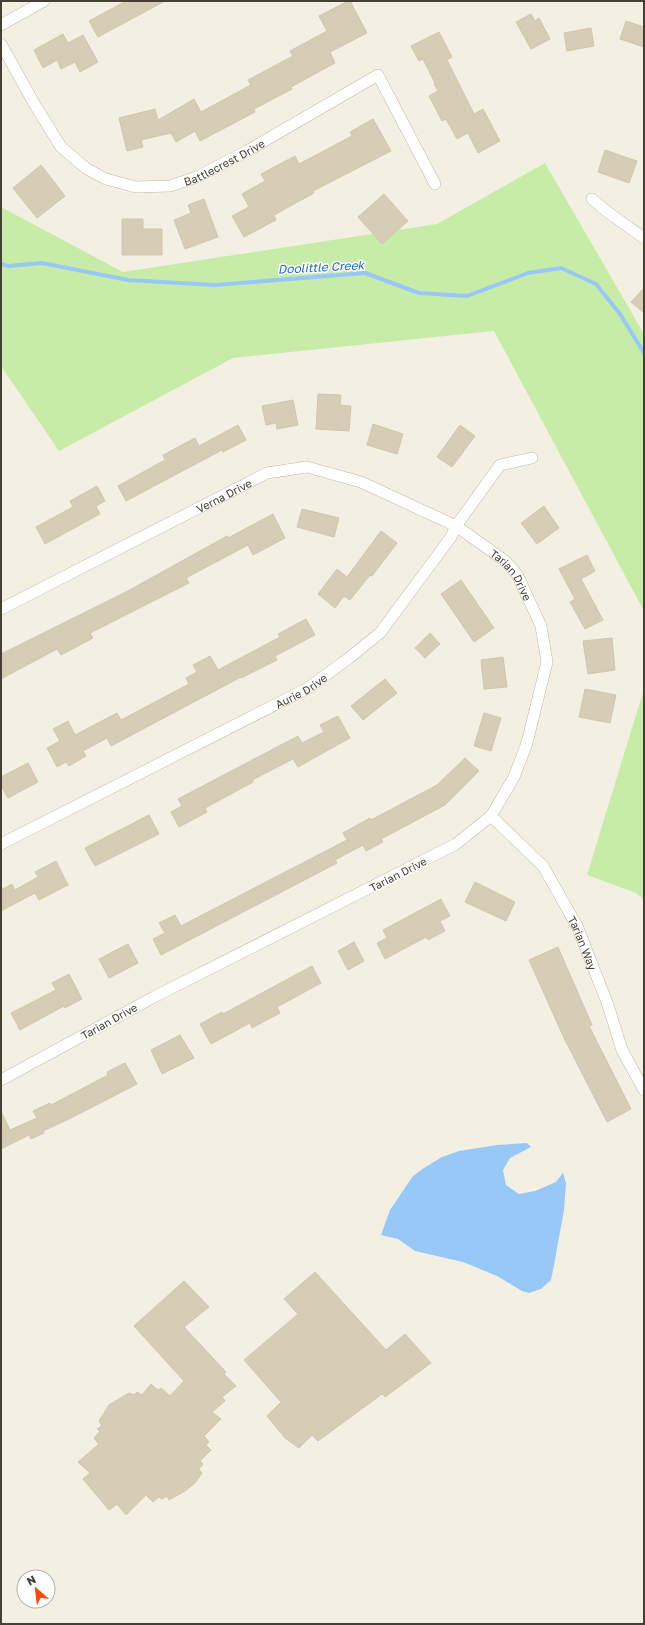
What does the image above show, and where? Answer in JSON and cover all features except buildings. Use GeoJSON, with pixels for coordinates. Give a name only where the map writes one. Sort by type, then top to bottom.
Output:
{"type":"FeatureCollection","features":[{"type":"Feature","properties":{"kind":"street"},"geometry":{"type":"LineString","coordinates":[[1,25],[44,1]]}},
{"type":"Feature","properties":{"kind":"street","name":"Battlecrest Drive"},"geometry":{"type":"LineString","coordinates":[[1,44],[35,105],[61,147],[87,169],[106,179],[136,187],[156,187],[170,186],[197,177],[247,151],[378,75],[436,184]]}},
{"type":"Feature","properties":{"kind":"street"},"geometry":{"type":"LineString","coordinates":[[592,199],[644,238]]}},
{"type":"Feature","properties":{"kind":"street","name":"Aurie Drive"},"geometry":{"type":"LineString","coordinates":[[1,844],[308,688],[380,633],[451,537],[456,526],[500,465],[532,458]]}},
{"type":"Feature","properties":{"kind":"street","name":"Verna Drive"},"geometry":{"type":"LineString","coordinates":[[1,609],[267,473],[307,467],[361,482],[456,526]]}},
{"type":"Feature","properties":{"kind":"street","name":"Tarian Drive"},"geometry":{"type":"LineString","coordinates":[[1,1080],[154,996],[456,844],[491,816],[514,777],[527,743],[547,662],[541,626],[517,574],[504,560],[456,526]]}},
{"type":"Feature","properties":{"kind":"street","name":"Tarian Way"},"geometry":{"type":"LineString","coordinates":[[491,816],[543,866],[577,926],[608,1005],[622,1050],[644,1090]]}},
{"type":"Feature","properties":{"kind":"green space"},"geometry":{"type":"Polygon","coordinates":[[[545,163],[644,334],[644,611],[494,331],[233,358],[59,451],[1,366],[1,207],[123,272],[437,224],[545,163]]]}},
{"type":"Feature","properties":{"kind":"green space"},"geometry":{"type":"Polygon","coordinates":[[[644,689],[644,899],[636,893],[587,875],[644,689]]]}},
{"type":"Feature","properties":{"kind":"water"},"geometry":{"type":"Polygon","coordinates":[[[527,1143],[531,1147],[510,1158],[503,1170],[506,1185],[519,1194],[535,1191],[556,1182],[563,1173],[566,1183],[564,1210],[551,1280],[541,1289],[529,1293],[522,1291],[497,1276],[463,1262],[415,1251],[398,1239],[381,1235],[390,1210],[413,1176],[424,1168],[442,1157],[459,1151],[497,1145],[527,1143]]]}},
{"type":"Feature","properties":{"kind":"waterway","name":"Doolittle Creek"},"geometry":{"type":"LineString","coordinates":[[1,264],[8,266],[42,263],[128,280],[215,285],[365,273],[419,293],[467,296],[528,273],[561,268],[596,284],[620,314],[644,353]]}}]}
